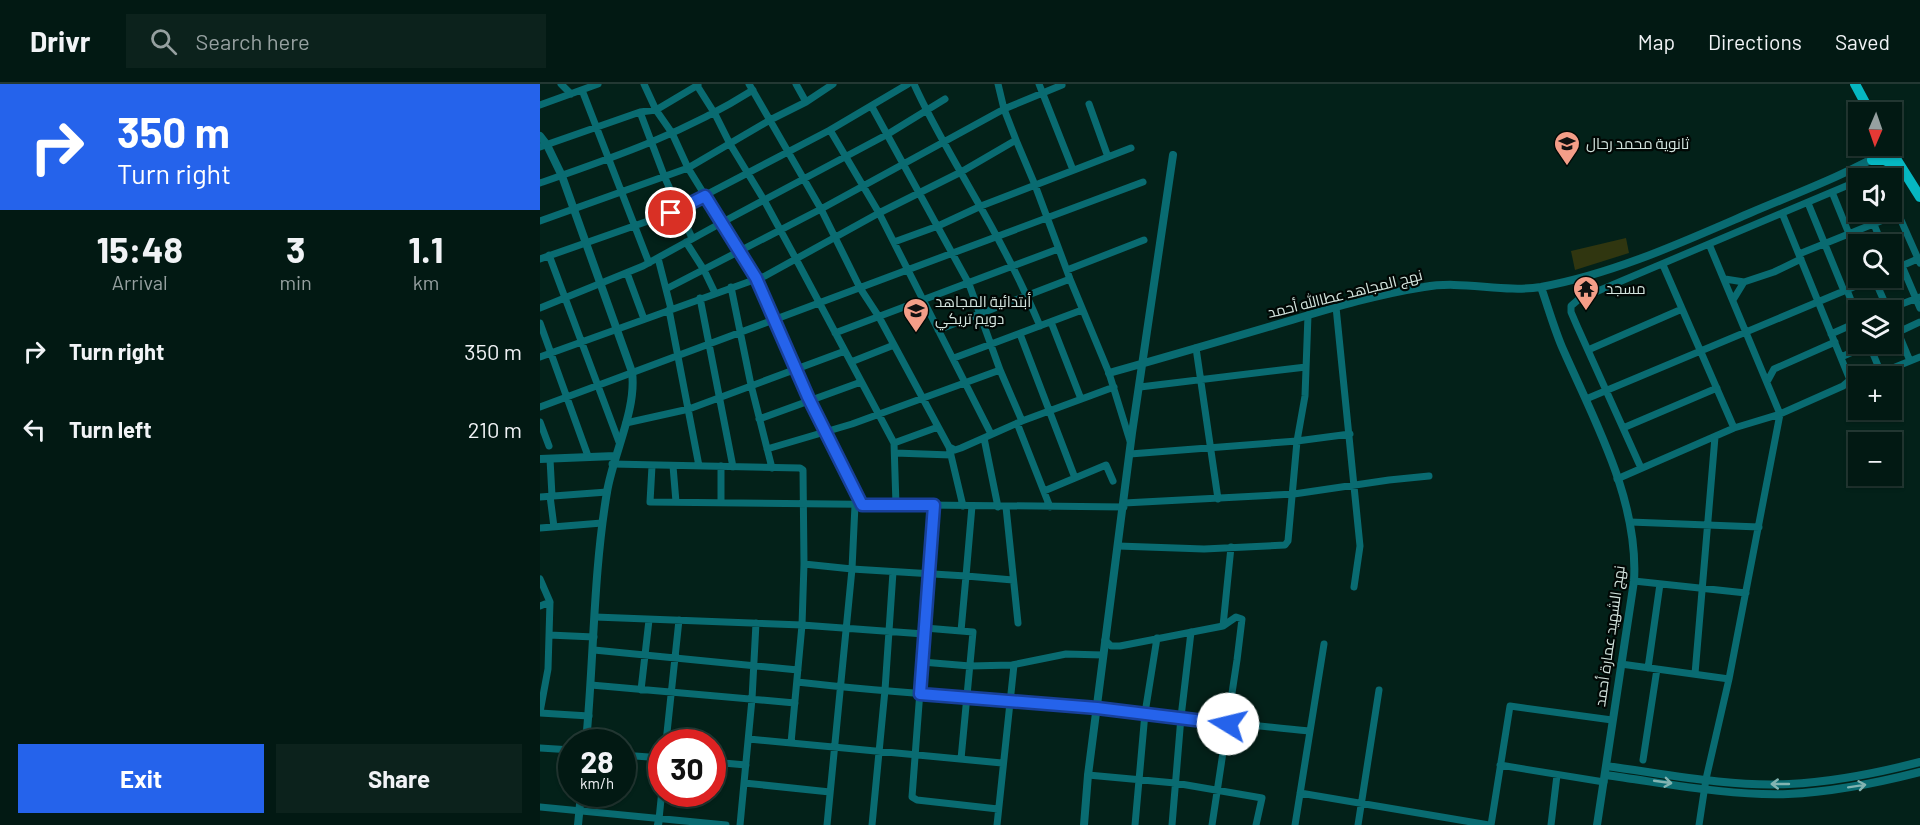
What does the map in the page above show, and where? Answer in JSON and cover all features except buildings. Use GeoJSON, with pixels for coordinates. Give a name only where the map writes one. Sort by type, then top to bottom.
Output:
{"type":"FeatureCollection","features":[{"type":"Feature","properties":{"kind":"main road"},"geometry":{"type":"LineString","coordinates":[[1855,84],[1865,102]]}},
{"type":"Feature","properties":{"kind":"main road"},"geometry":{"type":"LineString","coordinates":[[1873,156],[1872,160],[1884,160],[1901,168]]}},
{"type":"Feature","properties":{"kind":"main road"},"geometry":{"type":"LineString","coordinates":[[1894,156],[1901,168]]}},
{"type":"Feature","properties":{"kind":"main road"},"geometry":{"type":"LineString","coordinates":[[1902,170],[1920,197]]}},
{"type":"Feature","properties":{"kind":"street"},"geometry":{"type":"LineString","coordinates":[[561,84],[571,94]]}},
{"type":"Feature","properties":{"kind":"street"},"geometry":{"type":"LineString","coordinates":[[540,105],[598,84]]}},
{"type":"Feature","properties":{"kind":"street"},"geometry":{"type":"LineString","coordinates":[[644,84],[672,133],[688,168],[756,278],[795,369],[827,432],[859,505],[827,825]]}},
{"type":"Feature","properties":{"kind":"street"},"geometry":{"type":"LineString","coordinates":[[795,84],[806,102]]}},
{"type":"Feature","properties":{"kind":"street"},"geometry":{"type":"LineString","coordinates":[[540,221],[688,168],[770,120],[806,102],[833,84]]}},
{"type":"Feature","properties":{"kind":"street"},"geometry":{"type":"LineString","coordinates":[[540,259],[678,210],[872,107],[908,84]]}},
{"type":"Feature","properties":{"kind":"street"},"geometry":{"type":"LineString","coordinates":[[914,84],[943,142],[981,206],[1040,326]]}},
{"type":"Feature","properties":{"kind":"street"},"geometry":{"type":"LineString","coordinates":[[998,84],[1004,109],[1109,373],[1131,450]]}},
{"type":"Feature","properties":{"kind":"street"},"geometry":{"type":"LineString","coordinates":[[1040,84],[1073,170]]}},
{"type":"Feature","properties":{"kind":"street"},"geometry":{"type":"LineString","coordinates":[[544,146],[640,112],[657,110],[697,85],[715,114],[729,144],[764,200],[894,443],[896,505]]}},
{"type":"Feature","properties":{"kind":"street"},"geometry":{"type":"LineString","coordinates":[[666,289],[781,231],[1004,109],[1062,85]]}},
{"type":"Feature","properties":{"kind":"street"},"geometry":{"type":"LineString","coordinates":[[540,183],[609,160],[715,114],[751,87],[821,209],[861,288],[949,447],[963,506]]}},
{"type":"Feature","properties":{"kind":"street"},"geometry":{"type":"LineString","coordinates":[[582,90],[649,263]]}},
{"type":"Feature","properties":{"kind":"street"},"geometry":{"type":"LineString","coordinates":[[540,308],[649,263],[721,222],[888,134],[945,99]]}},
{"type":"Feature","properties":{"kind":"street"},"geometry":{"type":"LineString","coordinates":[[1089,104],[1108,157]]}},
{"type":"Feature","properties":{"kind":"street"},"geometry":{"type":"LineString","coordinates":[[872,107],[969,284],[1050,507]]}},
{"type":"Feature","properties":{"kind":"street"},"geometry":{"type":"LineString","coordinates":[[640,112],[689,240],[715,293]]}},
{"type":"Feature","properties":{"kind":"street"},"geometry":{"type":"LineString","coordinates":[[830,130],[864,185],[966,381],[988,436],[1002,507],[1018,623]]}},
{"type":"Feature","properties":{"kind":"street"},"geometry":{"type":"LineString","coordinates":[[540,136],[562,176],[632,372],[632,397],[614,460],[602,524],[588,729]]}},
{"type":"Feature","properties":{"kind":"street"},"geometry":{"type":"LineString","coordinates":[[540,357],[765,276],[1016,140]]}},
{"type":"Feature","properties":{"kind":"street"},"geometry":{"type":"LineString","coordinates":[[894,242],[1131,148]]}},
{"type":"Feature","properties":{"kind":"street"},"geometry":{"type":"LineString","coordinates":[[1084,825],[1105,640],[1173,155]]}},
{"type":"Feature","properties":{"kind":"street","name":"نهج المجاهد عطاالله أحمد"},"geometry":{"type":"LineString","coordinates":[[1109,373],[1336,307],[1424,286],[1457,285],[1516,289],[1541,287],[1611,268],[1659,251],[1877,156]]}},
{"type":"Feature","properties":{"kind":"street"},"geometry":{"type":"LineString","coordinates":[[540,407],[1143,182]]}},
{"type":"Feature","properties":{"kind":"street"},"geometry":{"type":"LineString","coordinates":[[1641,468],[1571,312],[1572,303],[1848,187]]}},
{"type":"Feature","properties":{"kind":"street"},"geometry":{"type":"LineString","coordinates":[[1832,192],[1849,234],[1879,222]]}},
{"type":"Feature","properties":{"kind":"street"},"geometry":{"type":"LineString","coordinates":[[1808,203],[1850,300]]}},
{"type":"Feature","properties":{"kind":"street"},"geometry":{"type":"LineString","coordinates":[[1782,213],[1848,375]]}},
{"type":"Feature","properties":{"kind":"street"},"geometry":{"type":"LineString","coordinates":[[1902,222],[1919,260],[1902,266],[1918,297],[1920,308]]}},
{"type":"Feature","properties":{"kind":"street"},"geometry":{"type":"LineString","coordinates":[[1874,224],[1878,234]]}},
{"type":"Feature","properties":{"kind":"street"},"geometry":{"type":"LineString","coordinates":[[1725,279],[1744,282],[1774,272],[1825,244],[1848,234]]}},
{"type":"Feature","properties":{"kind":"street"},"geometry":{"type":"LineString","coordinates":[[1067,270],[1144,240]]}},
{"type":"Feature","properties":{"kind":"street"},"geometry":{"type":"LineString","coordinates":[[1699,825],[1705,784],[1729,679],[1780,414],[1768,380],[1709,244]]}},
{"type":"Feature","properties":{"kind":"street"},"geometry":{"type":"LineString","coordinates":[[835,333],[1058,249]]}},
{"type":"Feature","properties":{"kind":"street"},"geometry":{"type":"LineString","coordinates":[[549,255],[619,442]]}},
{"type":"Feature","properties":{"kind":"street"},"geometry":{"type":"LineString","coordinates":[[658,258],[670,309],[699,466]]}},
{"type":"Feature","properties":{"kind":"street"},"geometry":{"type":"LineString","coordinates":[[1663,265],[1734,428]]}},
{"type":"Feature","properties":{"kind":"street"},"geometry":{"type":"LineString","coordinates":[[627,273],[644,319]]}},
{"type":"Feature","properties":{"kind":"street"},"geometry":{"type":"LineString","coordinates":[[938,330],[1070,279]]}},
{"type":"Feature","properties":{"kind":"street"},"geometry":{"type":"LineString","coordinates":[[1733,300],[1744,282]]}},
{"type":"Feature","properties":{"kind":"street"},"geometry":{"type":"LineString","coordinates":[[731,287],[751,385],[772,468]]}},
{"type":"Feature","properties":{"kind":"street","name":"نهج الشهيد عمارة أحمد"},"geometry":{"type":"LineString","coordinates":[[1541,287],[1561,345],[1586,399],[1617,478],[1630,522],[1634,550],[1634,582],[1597,825]]}},
{"type":"Feature","properties":{"kind":"street"},"geometry":{"type":"LineString","coordinates":[[1586,399],[1849,288]]}},
{"type":"Feature","properties":{"kind":"street"},"geometry":{"type":"LineString","coordinates":[[1902,304],[1918,297]]}},
{"type":"Feature","properties":{"kind":"street"},"geometry":{"type":"LineString","coordinates":[[700,298],[733,467]]}},
{"type":"Feature","properties":{"kind":"street"},"geometry":{"type":"LineString","coordinates":[[1336,307],[1360,546],[1353,587]]}},
{"type":"Feature","properties":{"kind":"street"},"geometry":{"type":"LineString","coordinates":[[1588,350],[1682,309]]}},
{"type":"Feature","properties":{"kind":"street"},"geometry":{"type":"LineString","coordinates":[[954,358],[1083,310]]}},
{"type":"Feature","properties":{"kind":"street"},"geometry":{"type":"LineString","coordinates":[[1118,546],[1204,549],[1285,545],[1289,537],[1297,441],[1305,396],[1308,315]]}},
{"type":"Feature","properties":{"kind":"street"},"geometry":{"type":"LineString","coordinates":[[1051,322],[1081,399]]}},
{"type":"Feature","properties":{"kind":"street"},"geometry":{"type":"LineString","coordinates":[[1902,330],[1920,322]]}},
{"type":"Feature","properties":{"kind":"street"},"geometry":{"type":"LineString","coordinates":[[540,323],[588,456]]}},
{"type":"Feature","properties":{"kind":"street"},"geometry":{"type":"LineString","coordinates":[[1831,334],[1848,326]]}},
{"type":"Feature","properties":{"kind":"street"},"geometry":{"type":"LineString","coordinates":[[1020,334],[1075,478]]}},
{"type":"Feature","properties":{"kind":"street"},"geometry":{"type":"LineString","coordinates":[[1768,380],[1774,369],[1835,342]]}},
{"type":"Feature","properties":{"kind":"street"},"geometry":{"type":"LineString","coordinates":[[851,362],[894,345]]}},
{"type":"Feature","properties":{"kind":"street"},"geometry":{"type":"LineString","coordinates":[[1902,347],[1910,361]]}},
{"type":"Feature","properties":{"kind":"street"},"geometry":{"type":"LineString","coordinates":[[1196,348],[1218,499]]}},
{"type":"Feature","properties":{"kind":"street"},"geometry":{"type":"LineString","coordinates":[[626,423],[689,409],[845,351]]}},
{"type":"Feature","properties":{"kind":"street"},"geometry":{"type":"LineString","coordinates":[[1841,357],[1848,354]]}},
{"type":"Feature","properties":{"kind":"street"},"geometry":{"type":"LineString","coordinates":[[1898,366],[1920,357]]}},
{"type":"Feature","properties":{"kind":"street"},"geometry":{"type":"LineString","coordinates":[[1760,362],[1774,369]]}},
{"type":"Feature","properties":{"kind":"street"},"geometry":{"type":"LineString","coordinates":[[1140,387],[1306,367]]}},
{"type":"Feature","properties":{"kind":"street"},"geometry":{"type":"LineString","coordinates":[[767,449],[827,432],[1000,370]]}},
{"type":"Feature","properties":{"kind":"street"},"geometry":{"type":"LineString","coordinates":[[759,419],[861,382]]}},
{"type":"Feature","properties":{"kind":"street"},"geometry":{"type":"LineString","coordinates":[[1617,478],[1734,428],[1780,414],[1848,382]]}},
{"type":"Feature","properties":{"kind":"street"},"geometry":{"type":"LineString","coordinates":[[949,447],[958,449],[1020,422],[1114,387]]}},
{"type":"Feature","properties":{"kind":"street"},"geometry":{"type":"LineString","coordinates":[[1623,428],[1717,388]]}},
{"type":"Feature","properties":{"kind":"street"},"geometry":{"type":"LineString","coordinates":[[540,422],[549,446]]}},
{"type":"Feature","properties":{"kind":"street"},"geometry":{"type":"LineString","coordinates":[[894,443],[938,428]]}},
{"type":"Feature","properties":{"kind":"street"},"geometry":{"type":"LineString","coordinates":[[1131,450],[1210,448],[1350,434]]}},
{"type":"Feature","properties":{"kind":"street"},"geometry":{"type":"LineString","coordinates":[[1695,674],[1715,436]]}},
{"type":"Feature","properties":{"kind":"street"},"geometry":{"type":"LineString","coordinates":[[895,453],[951,455]]}},
{"type":"Feature","properties":{"kind":"street"},"geometry":{"type":"LineString","coordinates":[[554,527],[545,459],[588,456],[652,465],[800,468],[803,470],[802,625],[791,743]]}},
{"type":"Feature","properties":{"kind":"street"},"geometry":{"type":"LineString","coordinates":[[652,465],[650,502],[859,505],[1050,507],[1124,505],[1294,494],[1429,476]]}},
{"type":"Feature","properties":{"kind":"street"},"geometry":{"type":"LineString","coordinates":[[1044,491],[1106,465],[1113,481]]}},
{"type":"Feature","properties":{"kind":"street"},"geometry":{"type":"LineString","coordinates":[[673,466],[676,502]]}},
{"type":"Feature","properties":{"kind":"street"},"geometry":{"type":"LineString","coordinates":[[721,503],[722,466]]}},
{"type":"Feature","properties":{"kind":"street"},"geometry":{"type":"LineString","coordinates":[[540,497],[607,492]]}},
{"type":"Feature","properties":{"kind":"street"},"geometry":{"type":"LineString","coordinates":[[934,505],[911,794],[913,799],[998,809]]}},
{"type":"Feature","properties":{"kind":"street"},"geometry":{"type":"LineString","coordinates":[[961,631],[972,506]]}},
{"type":"Feature","properties":{"kind":"street"},"geometry":{"type":"LineString","coordinates":[[1630,522],[1759,527]]}},
{"type":"Feature","properties":{"kind":"street"},"geometry":{"type":"LineString","coordinates":[[540,528],[602,524]]}},
{"type":"Feature","properties":{"kind":"street"},"geometry":{"type":"LineString","coordinates":[[1223,626],[1231,547]]}},
{"type":"Feature","properties":{"kind":"street"},"geometry":{"type":"LineString","coordinates":[[804,564],[1013,580]]}},
{"type":"Feature","properties":{"kind":"street"},"geometry":{"type":"LineString","coordinates":[[872,825],[893,572]]}},
{"type":"Feature","properties":{"kind":"street"},"geometry":{"type":"LineString","coordinates":[[540,579],[550,602],[548,669],[540,712],[589,716]]}},
{"type":"Feature","properties":{"kind":"street"},"geometry":{"type":"LineString","coordinates":[[1634,582],[1746,593]]}},
{"type":"Feature","properties":{"kind":"street"},"geometry":{"type":"LineString","coordinates":[[1648,668],[1660,584]]}},
{"type":"Feature","properties":{"kind":"street"},"geometry":{"type":"LineString","coordinates":[[540,606],[550,602]]}},
{"type":"Feature","properties":{"kind":"street"},"geometry":{"type":"LineString","coordinates":[[595,617],[802,625],[889,632],[973,632],[961,759]]}},
{"type":"Feature","properties":{"kind":"street"},"geometry":{"type":"LineString","coordinates":[[1105,640],[1111,646],[1120,646],[1223,626],[1236,617],[1242,619],[1212,825]]}},
{"type":"Feature","properties":{"kind":"street"},"geometry":{"type":"LineString","coordinates":[[641,690],[643,656],[649,620]]}},
{"type":"Feature","properties":{"kind":"street"},"geometry":{"type":"LineString","coordinates":[[668,729],[679,621]]}},
{"type":"Feature","properties":{"kind":"street"},"geometry":{"type":"LineString","coordinates":[[740,825],[753,699],[756,623]]}},
{"type":"Feature","properties":{"kind":"street"},"geometry":{"type":"LineString","coordinates":[[1172,825],[1191,632]]}},
{"type":"Feature","properties":{"kind":"street"},"geometry":{"type":"LineString","coordinates":[[549,635],[594,637]]}},
{"type":"Feature","properties":{"kind":"street"},"geometry":{"type":"LineString","coordinates":[[1135,825],[1137,780],[1157,638]]}},
{"type":"Feature","properties":{"kind":"street"},"geometry":{"type":"LineString","coordinates":[[1295,825],[1324,644]]}},
{"type":"Feature","properties":{"kind":"street"},"geometry":{"type":"LineString","coordinates":[[594,650],[798,670]]}},
{"type":"Feature","properties":{"kind":"street"},"geometry":{"type":"LineString","coordinates":[[922,662],[970,666],[1014,664],[1066,654],[1104,655]]}},
{"type":"Feature","properties":{"kind":"street"},"geometry":{"type":"LineString","coordinates":[[997,825],[1014,664]]}},
{"type":"Feature","properties":{"kind":"street"},"geometry":{"type":"LineString","coordinates":[[1622,664],[1729,679]]}},
{"type":"Feature","properties":{"kind":"street"},"geometry":{"type":"LineString","coordinates":[[540,669],[548,669]]}},
{"type":"Feature","properties":{"kind":"street"},"geometry":{"type":"LineString","coordinates":[[1643,760],[1657,669]]}},
{"type":"Feature","properties":{"kind":"street"},"geometry":{"type":"LineString","coordinates":[[797,682],[1097,708],[1228,724],[1310,731]]}},
{"type":"Feature","properties":{"kind":"street"},"geometry":{"type":"LineString","coordinates":[[591,685],[795,703]]}},
{"type":"Feature","properties":{"kind":"street"},"geometry":{"type":"LineString","coordinates":[[1358,825],[1379,690]]}},
{"type":"Feature","properties":{"kind":"street"},"geometry":{"type":"LineString","coordinates":[[1300,794],[1490,825],[1509,708],[1513,706],[1612,720]]}},
{"type":"Feature","properties":{"kind":"street"},"geometry":{"type":"LineString","coordinates":[[749,740],[1002,763]]}},
{"type":"Feature","properties":{"kind":"street"},"geometry":{"type":"LineString","coordinates":[[540,748],[558,749]]}},
{"type":"Feature","properties":{"kind":"street"},"geometry":{"type":"LineString","coordinates":[[1500,765],[1557,775],[1605,774],[1705,784],[1757,784],[1818,782],[1854,777],[1920,762]]}},
{"type":"Feature","properties":{"kind":"street"},"geometry":{"type":"LineString","coordinates":[[726,763],[746,765]]}},
{"type":"Feature","properties":{"kind":"street"},"geometry":{"type":"LineString","coordinates":[[1705,784],[1734,792],[1797,793],[1856,787],[1920,772]]}},
{"type":"Feature","properties":{"kind":"street"},"geometry":{"type":"LineString","coordinates":[[1088,775],[1175,783],[1262,798],[1256,825]]}},
{"type":"Feature","properties":{"kind":"street"},"geometry":{"type":"LineString","coordinates":[[1551,825],[1557,775]]}},
{"type":"Feature","properties":{"kind":"street"},"geometry":{"type":"LineString","coordinates":[[744,783],[830,792]]}},
{"type":"Feature","properties":{"kind":"street"},"geometry":{"type":"LineString","coordinates":[[540,807],[658,822],[726,825]]}},
{"type":"Feature","properties":{"kind":"street"},"geometry":{"type":"LineString","coordinates":[[578,825],[579,807]]}},
{"type":"Feature","properties":{"kind":"street"},"geometry":{"type":"LineString","coordinates":[[658,822],[660,807]]}},
{"type":"Feature","properties":{"kind":"green space"},"geometry":{"type":"Polygon","coordinates":[[[1626,238],[1629,253],[1575,270],[1571,251],[1626,238]]]}},
{"type":"Feature","properties":{"kind":"place","name":"ثانوية محمد رحال"},"geometry":{"type":"Point","coordinates":[1567,167]}},
{"type":"Feature","properties":{"kind":"place","name":"مسجد"},"geometry":{"type":"Point","coordinates":[1586,312]}},
{"type":"Feature","properties":{"kind":"place","name":"أبتدائية المجاهد دويم تريكي"},"geometry":{"type":"Point","coordinates":[916,334]}},
{"type":"Feature","properties":{"kind":"route"},"geometry":{"type":"LineString","coordinates":[[671,213],[705,196],[756,278],[808,397],[862,505],[934,505],[920,694],[1097,708],[1228,724]]}}]}
